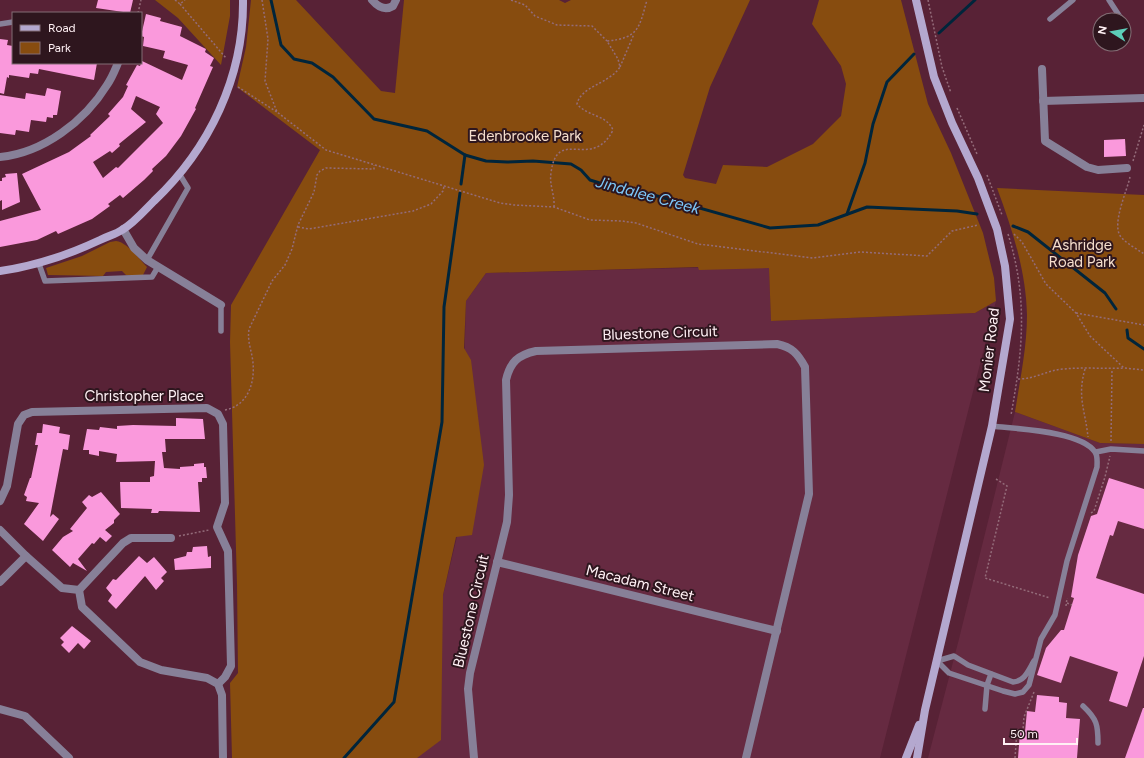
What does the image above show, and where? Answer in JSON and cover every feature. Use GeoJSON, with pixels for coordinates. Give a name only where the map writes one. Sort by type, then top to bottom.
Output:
{"type":"FeatureCollection","features":[{"type":"Feature","properties":{"kind":"main road"},"geometry":{"type":"LineString","coordinates":[[0,271],[39,264],[84,247],[123,229],[180,175],[206,138],[231,82],[239,43],[243,14],[243,0]]}},
{"type":"Feature","properties":{"kind":"main road","name":"Monier Road"},"geometry":{"type":"LineString","coordinates":[[916,0],[934,78],[952,123],[978,178],[997,229],[1005,266],[1010,319],[992,426],[925,710],[917,758]]}},
{"type":"Feature","properties":{"kind":"main road","name":"Monier Road"},"geometry":{"type":"LineString","coordinates":[[906,758],[925,710]]}},
{"type":"Feature","properties":{"kind":"street"},"geometry":{"type":"LineString","coordinates":[[372,0],[380,7],[387,9],[393,6],[396,0]]}},
{"type":"Feature","properties":{"kind":"street"},"geometry":{"type":"LineString","coordinates":[[0,157],[13,156],[34,148],[54,137],[75,122],[107,86],[115,67]]}},
{"type":"Feature","properties":{"kind":"street"},"geometry":{"type":"LineString","coordinates":[[1042,69],[1045,141],[1051,147],[1086,167],[1098,170],[1129,171]]}},
{"type":"Feature","properties":{"kind":"street"},"geometry":{"type":"LineString","coordinates":[[1043,101],[1144,98]]}},
{"type":"Feature","properties":{"kind":"street"},"geometry":{"type":"LineString","coordinates":[[123,229],[134,248],[147,260],[221,305]]}},
{"type":"Feature","properties":{"kind":"street","name":"Bluestone Circuit"},"geometry":{"type":"LineString","coordinates":[[474,758],[468,689],[470,673],[508,522],[509,495],[506,380],[508,371],[515,359],[525,353],[536,350],[777,344],[787,346],[798,354],[805,367],[809,494],[746,758]]}},
{"type":"Feature","properties":{"kind":"street","name":"Christopher Place"},"geometry":{"type":"LineString","coordinates":[[0,501],[7,486],[18,424],[24,415],[32,412],[207,408],[218,414],[223,424],[225,503],[217,528]]}},
{"type":"Feature","properties":{"kind":"street"},"geometry":{"type":"LineString","coordinates":[[217,528],[228,551],[231,666],[225,677],[218,684]]}},
{"type":"Feature","properties":{"kind":"street"},"geometry":{"type":"LineString","coordinates":[[0,530],[26,556],[62,588],[79,590]]}},
{"type":"Feature","properties":{"kind":"street"},"geometry":{"type":"LineString","coordinates":[[79,590],[123,544],[131,538],[172,538]]}},
{"type":"Feature","properties":{"kind":"street"},"geometry":{"type":"LineString","coordinates":[[0,582],[26,556]]}},
{"type":"Feature","properties":{"kind":"street","name":"Macadam Street"},"geometry":{"type":"LineString","coordinates":[[497,562],[777,631]]}},
{"type":"Feature","properties":{"kind":"street"},"geometry":{"type":"LineString","coordinates":[[79,590],[82,607],[140,662],[161,670],[207,678],[218,684],[222,695],[223,758]]}},
{"type":"Feature","properties":{"kind":"street"},"geometry":{"type":"LineString","coordinates":[[0,708],[25,716],[69,758]]}},
{"type":"Feature","properties":{"kind":"lane"},"geometry":{"type":"LineString","coordinates":[[1050,19],[1074,0]]}},
{"type":"Feature","properties":{"kind":"lane"},"geometry":{"type":"LineString","coordinates":[[1109,0],[1117,12]]}},
{"type":"Feature","properties":{"kind":"lane"},"geometry":{"type":"LineString","coordinates":[[0,24],[12,22]]}},
{"type":"Feature","properties":{"kind":"lane"},"geometry":{"type":"LineString","coordinates":[[147,260],[188,188],[180,175]]}},
{"type":"Feature","properties":{"kind":"lane"},"geometry":{"type":"LineString","coordinates":[[39,264],[45,281],[152,277],[158,267]]}},
{"type":"Feature","properties":{"kind":"lane"},"geometry":{"type":"LineString","coordinates":[[221,305],[221,331]]}},
{"type":"Feature","properties":{"kind":"lane"},"geometry":{"type":"LineString","coordinates":[[992,426],[1047,431],[1088,444],[1096,452],[1098,459],[1097,467],[1067,561],[1060,601],[1055,615],[1041,639],[1034,661],[1029,685],[1023,692],[1015,694],[949,673],[937,661],[954,656],[968,665],[1013,682],[1020,681],[1026,676],[1034,661]]}},
{"type":"Feature","properties":{"kind":"lane"},"geometry":{"type":"LineString","coordinates":[[1096,452],[1111,449],[1144,451]]}},
{"type":"Feature","properties":{"kind":"lane"},"geometry":{"type":"LineString","coordinates":[[985,709],[987,685],[991,674]]}},
{"type":"Feature","properties":{"kind":"lane"},"geometry":{"type":"LineString","coordinates":[[1083,706],[1093,715],[1098,725],[1098,744]]}},
{"type":"Feature","properties":{"kind":"path"},"geometry":{"type":"LineString","coordinates":[[138,12],[142,0]]}},
{"type":"Feature","properties":{"kind":"path"},"geometry":{"type":"LineString","coordinates":[[175,0],[226,58]]}},
{"type":"Feature","properties":{"kind":"path"},"geometry":{"type":"LineString","coordinates":[[180,4],[185,0]]}},
{"type":"Feature","properties":{"kind":"path"},"geometry":{"type":"LineString","coordinates":[[262,0],[268,39],[265,81],[277,112]]}},
{"type":"Feature","properties":{"kind":"path"},"geometry":{"type":"LineString","coordinates":[[511,0],[525,5],[535,16],[557,24],[592,26],[607,41],[618,59],[620,67]]}},
{"type":"Feature","properties":{"kind":"path"},"geometry":{"type":"LineString","coordinates":[[554,207],[555,196],[552,186],[551,172],[554,159],[559,152],[564,149],[592,150],[602,146],[608,140],[613,130],[604,118],[581,109],[577,104],[578,99],[584,92],[615,75],[642,20],[647,0]]}},
{"type":"Feature","properties":{"kind":"path"},"geometry":{"type":"LineString","coordinates":[[607,41],[624,39],[635,33]]}},
{"type":"Feature","properties":{"kind":"path"},"geometry":{"type":"LineString","coordinates":[[236,85],[277,112],[326,150],[507,204],[554,207],[590,220],[622,220],[636,223],[698,244],[813,258],[860,252],[927,256],[952,231],[978,225]]}},
{"type":"Feature","properties":{"kind":"path"},"geometry":{"type":"LineString","coordinates":[[1144,125],[1134,152],[1121,202],[1117,230],[1121,238],[1144,254]]}},
{"type":"Feature","properties":{"kind":"path"},"geometry":{"type":"LineString","coordinates":[[218,414],[241,404],[249,390],[253,364],[248,337],[249,329],[272,281],[285,265],[292,249],[298,226],[314,192],[317,175],[320,171],[326,168],[374,169],[374,165]]}},
{"type":"Feature","properties":{"kind":"path"},"geometry":{"type":"LineString","coordinates":[[298,226],[309,229],[413,211],[431,204],[442,191],[444,186]]}},
{"type":"Feature","properties":{"kind":"path"},"geometry":{"type":"LineString","coordinates":[[1014,234],[1022,242],[1046,284],[1076,313],[1090,336],[1124,368]]}},
{"type":"Feature","properties":{"kind":"path"},"geometry":{"type":"LineString","coordinates":[[1076,313],[1144,325]]}},
{"type":"Feature","properties":{"kind":"path"},"geometry":{"type":"LineString","coordinates":[[1085,368],[1081,385],[1080,399],[1086,416],[1088,444]]}},
{"type":"Feature","properties":{"kind":"path"},"geometry":{"type":"LineString","coordinates":[[1011,414],[1018,379],[1030,379],[1053,370],[1124,368],[1144,370]]}},
{"type":"Feature","properties":{"kind":"path"},"geometry":{"type":"LineString","coordinates":[[996,479],[1007,486],[985,578],[1072,605]]}},
{"type":"Feature","properties":{"kind":"path"},"geometry":{"type":"LineString","coordinates":[[172,538],[217,528]]}},
{"type":"Feature","properties":{"kind":"path"},"geometry":{"type":"LineString","coordinates":[[1015,758],[1017,730],[1023,730],[1024,717],[1035,687]]}},
{"type":"Feature","properties":{"kind":"shaded area"},"geometry":{"type":"Polygon","coordinates":[[[769,266],[771,321],[975,313],[996,301],[880,758],[389,758],[440,608],[460,524],[466,301],[486,273],[769,266]]]}},
{"type":"Feature","properties":{"kind":"shaded area"},"geometry":{"type":"Polygon","coordinates":[[[1015,412],[1100,443],[1144,444],[1144,758],[928,758],[1015,412]]]}},
{"type":"Feature","properties":{"kind":"green space"},"geometry":{"type":"Polygon","coordinates":[[[155,0],[230,0],[230,16],[221,65],[178,18],[155,0]]]}},
{"type":"Feature","properties":{"kind":"green space","name":"Edenbrooke Park"},"geometry":{"type":"Polygon","coordinates":[[[251,0],[296,0],[381,91],[395,93],[404,0],[559,0],[565,3],[571,0],[750,0],[710,87],[683,175],[685,178],[716,184],[723,165],[767,167],[813,144],[841,116],[846,84],[841,66],[812,24],[819,0],[901,0],[928,104],[951,153],[983,233],[994,278],[996,301],[975,313],[771,321],[769,268],[699,270],[698,267],[486,273],[466,301],[464,348],[471,360],[484,465],[472,535],[456,537],[443,595],[441,740],[417,758],[232,758],[230,683],[238,673],[230,342],[231,305],[320,150],[237,87],[246,47],[251,0]]]}},
{"type":"Feature","properties":{"kind":"green space","name":"Ashridge Road Park"},"geometry":{"type":"Polygon","coordinates":[[[997,188],[1144,195],[1144,444],[1100,443],[1015,412],[1026,339],[1026,298],[1017,250],[997,188]]]}},
{"type":"Feature","properties":{"kind":"green space"},"geometry":{"type":"Polygon","coordinates":[[[116,241],[129,248],[147,267],[143,275],[126,275],[122,271],[106,272],[103,276],[48,275],[46,268],[82,256],[110,242],[116,241]]]}},
{"type":"Feature","properties":{"kind":"building"},"geometry":{"type":"Polygon","coordinates":[[[98,0],[133,0],[130,12],[96,8],[98,0]]]}},
{"type":"Feature","properties":{"kind":"building"},"geometry":{"type":"Polygon","coordinates":[[[146,14],[161,18],[160,21],[182,27],[180,36],[206,49],[205,52],[214,58],[210,66],[213,67],[195,108],[196,109],[181,136],[166,156],[152,169],[153,171],[144,180],[123,198],[120,195],[108,204],[110,206],[92,219],[58,234],[56,231],[37,240],[0,247],[0,221],[41,210],[22,174],[69,152],[91,136],[90,135],[110,116],[108,114],[123,97],[128,86],[126,85],[137,65],[140,66],[142,61],[182,80],[188,65],[163,58],[165,51],[143,46],[144,37],[142,36],[142,32],[146,14]],[[136,96],[131,109],[146,122],[119,144],[120,146],[112,153],[110,151],[93,162],[103,178],[116,167],[118,168],[163,123],[156,114],[160,107],[136,96]]]}},
{"type":"Feature","properties":{"kind":"building"},"geometry":{"type":"Polygon","coordinates":[[[0,39],[8,40],[7,45],[12,46],[12,64],[97,64],[94,80],[39,69],[38,74],[30,73],[29,78],[9,75],[9,78],[7,77],[4,94],[0,93],[0,39]]]}},
{"type":"Feature","properties":{"kind":"building"},"geometry":{"type":"Polygon","coordinates":[[[47,88],[61,91],[57,115],[53,115],[53,118],[47,117],[46,122],[31,120],[29,132],[16,130],[15,135],[0,133],[0,95],[25,99],[26,93],[45,96],[47,88]]]}},
{"type":"Feature","properties":{"kind":"building"},"geometry":{"type":"Polygon","coordinates":[[[1125,139],[1126,156],[1104,157],[1104,140],[1125,139]]]}},
{"type":"Feature","properties":{"kind":"building"},"geometry":{"type":"Polygon","coordinates":[[[17,173],[20,202],[2,210],[2,200],[0,201],[0,181],[2,181],[2,178],[6,177],[5,174],[17,173]]]}},
{"type":"Feature","properties":{"kind":"building"},"geometry":{"type":"Polygon","coordinates":[[[176,418],[203,419],[205,439],[165,439],[166,452],[162,452],[164,468],[180,469],[180,467],[194,466],[194,464],[204,463],[207,478],[202,478],[202,482],[198,482],[200,512],[159,511],[158,513],[151,513],[152,509],[121,508],[120,482],[150,482],[150,477],[154,476],[155,461],[116,462],[117,454],[99,451],[99,456],[89,454],[89,450],[83,450],[87,429],[99,430],[100,427],[117,429],[117,426],[133,425],[176,426],[176,418]]]}},
{"type":"Feature","properties":{"kind":"building"},"geometry":{"type":"Polygon","coordinates":[[[43,424],[60,427],[59,433],[70,435],[68,450],[63,449],[50,517],[53,514],[59,519],[43,541],[24,524],[39,503],[26,501],[27,497],[24,495],[31,478],[38,445],[35,445],[37,433],[42,433],[43,424]]]}},
{"type":"Feature","properties":{"kind":"building"},"geometry":{"type":"Polygon","coordinates":[[[1109,478],[1144,489],[1144,529],[1118,521],[1113,536],[1110,535],[1096,578],[1144,594],[1144,656],[1127,707],[1109,701],[1118,672],[1070,656],[1061,683],[1037,675],[1046,648],[1061,630],[1064,630],[1074,598],[1071,597],[1078,555],[1091,516],[1097,514],[1109,478]]]}},
{"type":"Feature","properties":{"kind":"building"},"geometry":{"type":"Polygon","coordinates":[[[101,492],[120,514],[114,520],[114,523],[105,530],[112,536],[106,542],[100,537],[94,544],[92,543],[78,559],[87,571],[73,563],[70,567],[52,550],[63,537],[73,531],[70,529],[87,508],[82,502],[89,495],[92,497],[101,492]]]}},
{"type":"Feature","properties":{"kind":"building"},"geometry":{"type":"Polygon","coordinates":[[[207,546],[208,557],[211,556],[211,568],[175,570],[174,559],[186,556],[187,552],[192,552],[193,547],[207,546]]]}},
{"type":"Feature","properties":{"kind":"building"},"geometry":{"type":"Polygon","coordinates":[[[139,556],[147,563],[154,557],[167,572],[161,578],[164,581],[156,590],[145,576],[116,609],[108,601],[112,595],[106,588],[113,579],[116,580],[139,556]]]}},
{"type":"Feature","properties":{"kind":"building"},"geometry":{"type":"Polygon","coordinates":[[[72,626],[91,641],[84,649],[78,643],[69,653],[61,645],[64,642],[60,638],[72,626]]]}},
{"type":"Feature","properties":{"kind":"building"},"geometry":{"type":"Polygon","coordinates":[[[1037,695],[1059,697],[1059,702],[1067,703],[1066,718],[1080,719],[1077,758],[1018,758],[1020,732],[1025,732],[1027,711],[1035,712],[1037,695]]]}},
{"type":"Feature","properties":{"kind":"building"},"geometry":{"type":"Polygon","coordinates":[[[1143,708],[1144,758],[1125,758],[1143,708]]]}},
{"type":"Feature","properties":{"kind":"waterway","name":"Jindalee Creek"},"geometry":{"type":"LineString","coordinates":[[271,0],[281,45],[294,59],[312,63],[333,77],[374,119],[427,131],[465,155],[486,161],[533,161],[571,164],[581,170],[590,180],[606,185],[643,192],[770,228],[818,225],[867,207],[957,211],[977,214]]}},
{"type":"Feature","properties":{"kind":"waterway"},"geometry":{"type":"LineString","coordinates":[[939,33],[975,0]]}},
{"type":"Feature","properties":{"kind":"waterway"},"geometry":{"type":"LineString","coordinates":[[847,214],[865,163],[873,124],[887,82],[914,54]]}},
{"type":"Feature","properties":{"kind":"waterway"},"geometry":{"type":"LineString","coordinates":[[461,184],[465,155]]}},
{"type":"Feature","properties":{"kind":"waterway"},"geometry":{"type":"LineString","coordinates":[[344,758],[394,702],[442,422],[444,307],[460,193]]}},
{"type":"Feature","properties":{"kind":"waterway"},"geometry":{"type":"LineString","coordinates":[[1013,226],[1028,232],[1105,293],[1116,309]]}},
{"type":"Feature","properties":{"kind":"waterway","name":"Jindalee Creek"},"geometry":{"type":"LineString","coordinates":[[1127,330],[1128,338],[1144,349]]}}]}
